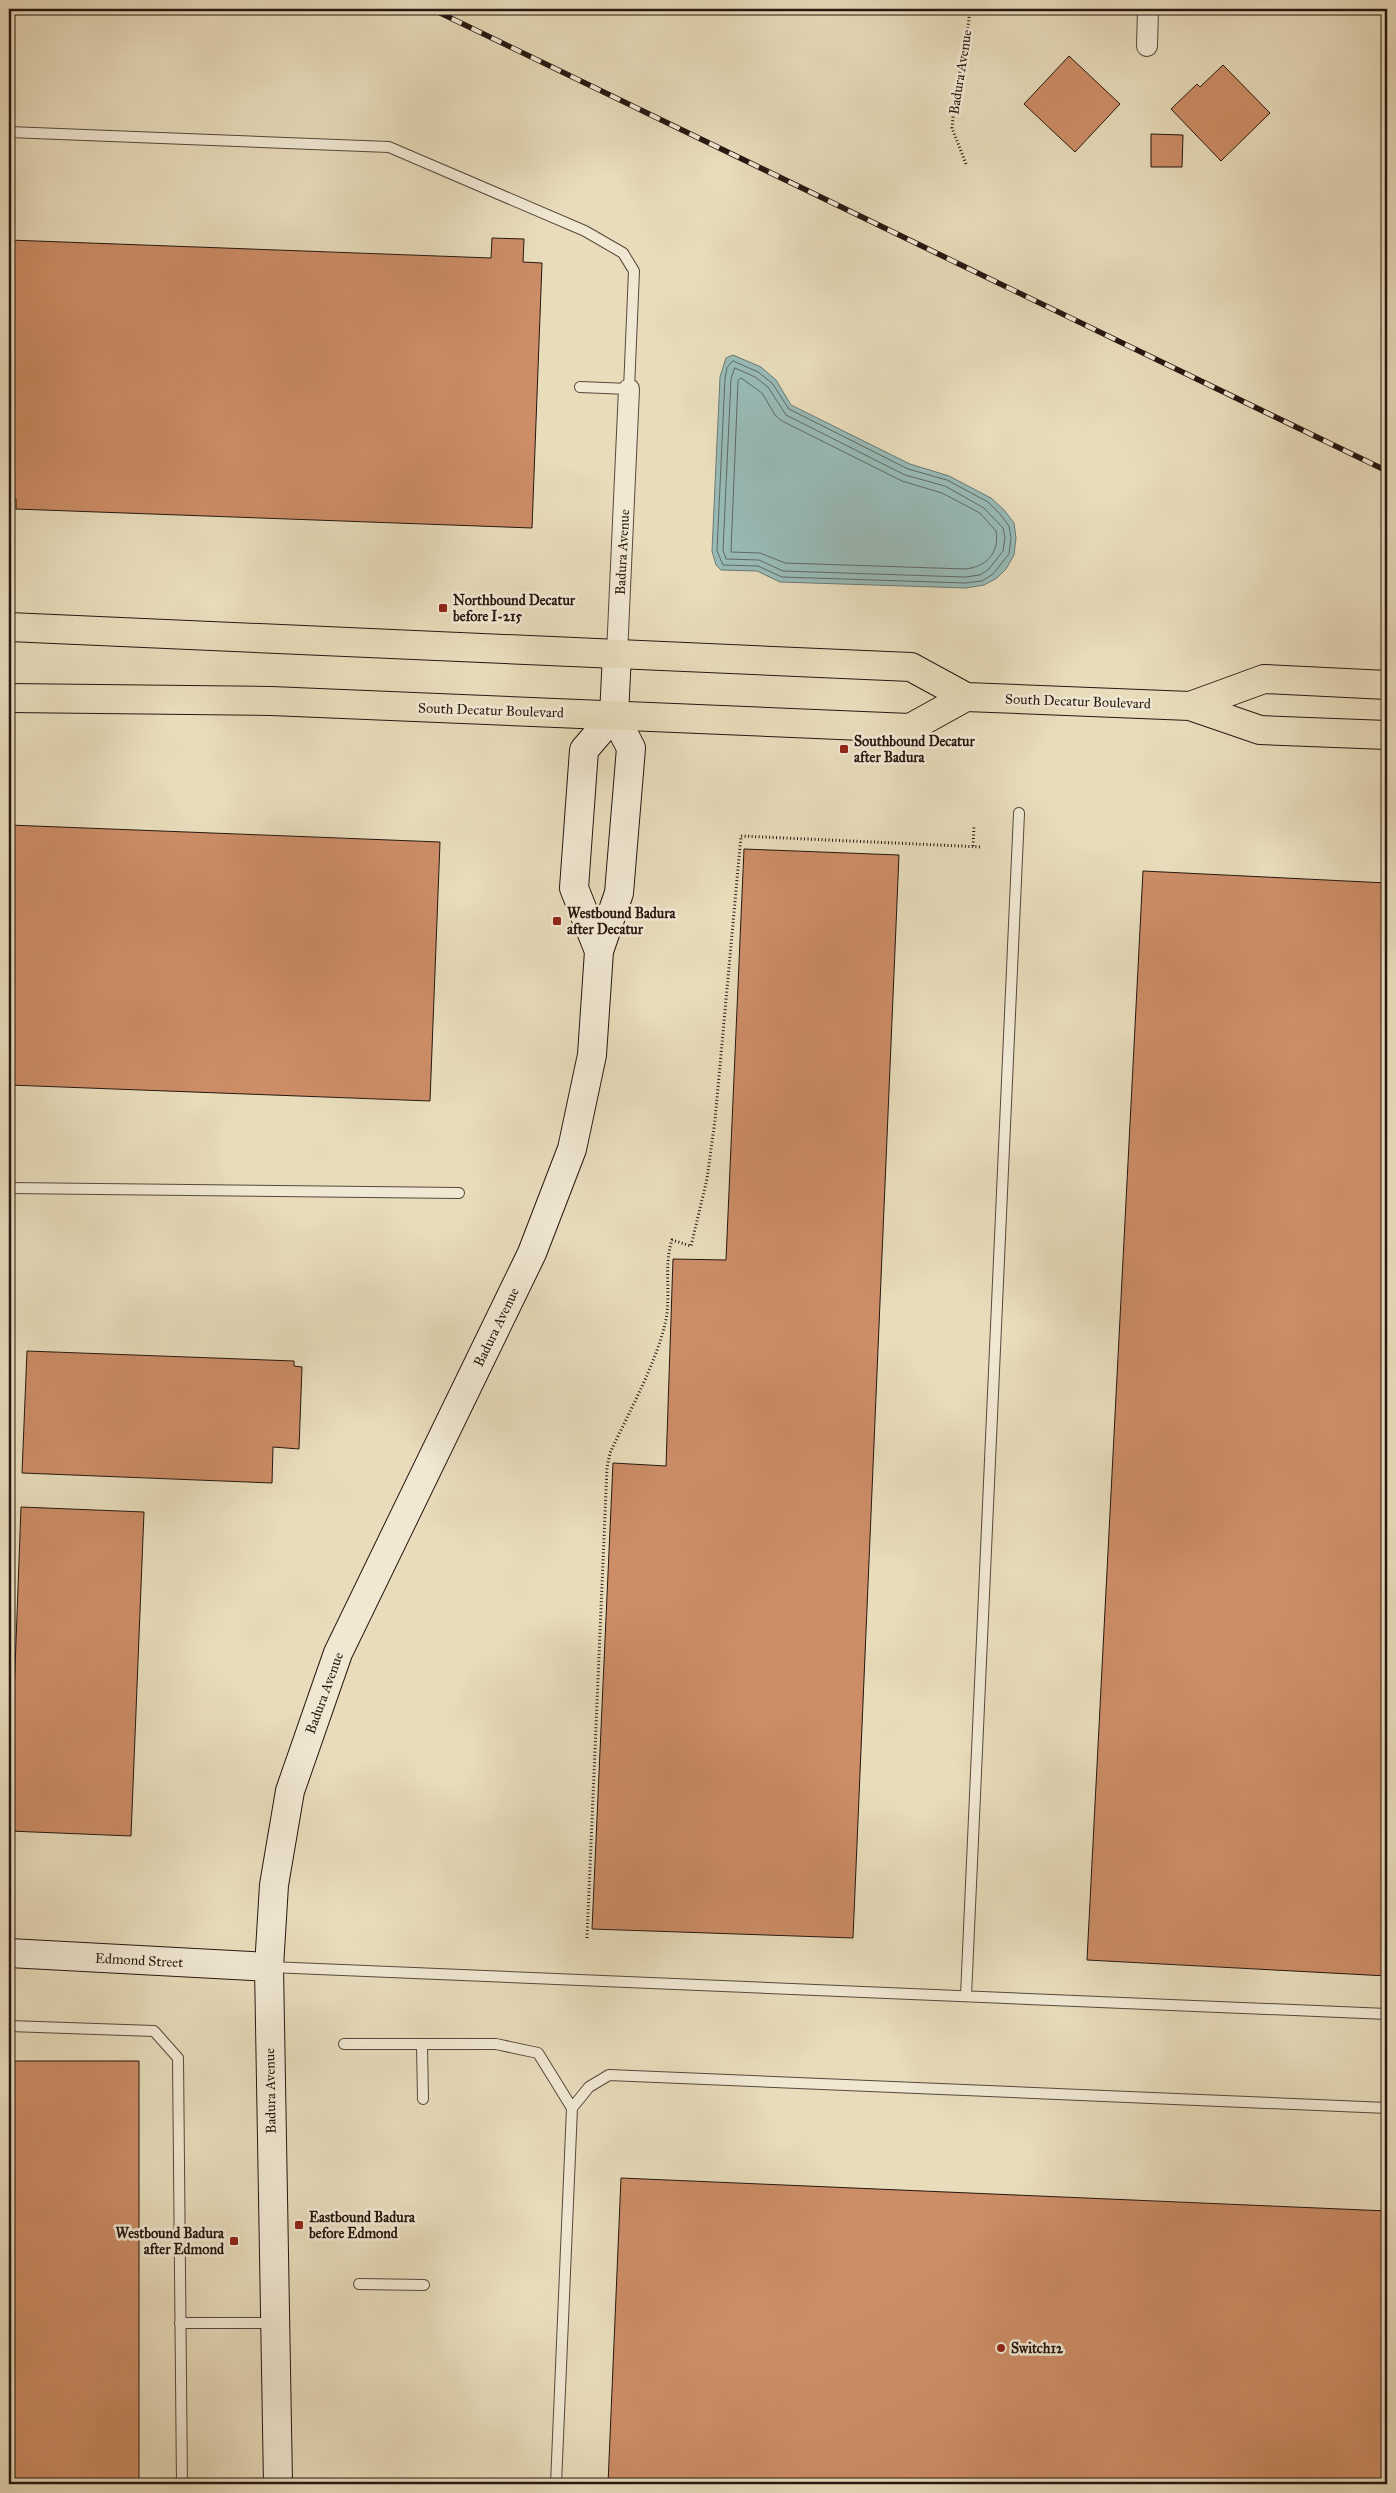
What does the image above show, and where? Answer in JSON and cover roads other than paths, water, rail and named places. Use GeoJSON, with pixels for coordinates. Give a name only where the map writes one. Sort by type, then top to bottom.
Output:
{"type":"FeatureCollection","features":[{"type":"Feature","properties":{"kind":"main road","name":"South Decatur Boulevard"},"geometry":{"type":"LineString","coordinates":[[9,627],[911,667],[966,697],[1190,706],[1260,730],[1387,735]]}},
{"type":"Feature","properties":{"kind":"main road","name":"Badura Avenue"},"geometry":{"type":"LineString","coordinates":[[278,2484],[273,2323],[269,1967],[274,1885],[290,1792],[338,1653],[532,1253],[572,1149],[592,1055],[599,951],[619,893],[630,748],[614,715],[617,654]]}},
{"type":"Feature","properties":{"kind":"main road","name":"South Decatur Boulevard"},"geometry":{"type":"LineString","coordinates":[[1190,706],[1264,679],[1387,685]]}},
{"type":"Feature","properties":{"kind":"main road","name":"South Decatur Boulevard"},"geometry":{"type":"LineString","coordinates":[[9,698],[280,702],[910,728],[966,697]]}},
{"type":"Feature","properties":{"kind":"main road","name":"Badura Avenue"},"geometry":{"type":"LineString","coordinates":[[599,951],[574,888],[574,878],[584,750],[614,715]]}},
{"type":"Feature","properties":{"kind":"main road","name":"Edmond Street"},"geometry":{"type":"LineString","coordinates":[[9,1953],[269,1967]]}},
{"type":"Feature","properties":{"kind":"street"},"geometry":{"type":"LineString","coordinates":[[1147,46],[1148,9]]}},
{"type":"Feature","properties":{"kind":"street","name":"Badura Avenue"},"geometry":{"type":"LineString","coordinates":[[617,654],[629,389]]}},
{"type":"Feature","properties":{"kind":"lane"},"geometry":{"type":"LineString","coordinates":[[9,132],[389,147],[585,232],[623,253],[634,271],[629,389],[580,387]]}},
{"type":"Feature","properties":{"kind":"lane"},"geometry":{"type":"LineString","coordinates":[[966,1996],[1018,813]]}},
{"type":"Feature","properties":{"kind":"lane"},"geometry":{"type":"LineString","coordinates":[[9,1188],[459,1193]]}},
{"type":"Feature","properties":{"kind":"lane"},"geometry":{"type":"LineString","coordinates":[[269,1967],[1387,2014]]}},
{"type":"Feature","properties":{"kind":"lane"},"geometry":{"type":"LineString","coordinates":[[9,2026],[154,2031],[178,2058],[182,2484]]}},
{"type":"Feature","properties":{"kind":"lane"},"geometry":{"type":"LineString","coordinates":[[344,2044],[496,2044],[538,2052],[572,2108],[556,2484]]}},
{"type":"Feature","properties":{"kind":"lane"},"geometry":{"type":"LineString","coordinates":[[422,2045],[423,2099]]}},
{"type":"Feature","properties":{"kind":"lane"},"geometry":{"type":"LineString","coordinates":[[572,2108],[589,2087],[609,2075],[1387,2108]]}},
{"type":"Feature","properties":{"kind":"lane"},"geometry":{"type":"LineString","coordinates":[[359,2284],[424,2285]]}},
{"type":"Feature","properties":{"kind":"lane"},"geometry":{"type":"LineString","coordinates":[[180,2323],[273,2323]]}},
{"type":"Feature","properties":{"kind":"water"},"geometry":{"type":"Polygon","coordinates":[[[733,355],[761,367],[776,380],[791,405],[910,464],[949,476],[991,498],[1014,523],[1016,538],[1014,555],[1006,569],[997,578],[984,585],[966,588],[780,582],[757,571],[721,570],[716,565],[712,551],[720,377],[726,358],[733,355]]]}},
{"type":"Feature","properties":{"kind":"railway"},"geometry":{"type":"LineString","coordinates":[[432,9],[1387,471]]}},
{"type":"Feature","properties":{"kind":"place","name":"Northbound Decatur before I-215"},"geometry":{"type":"Point","coordinates":[443,608]}},
{"type":"Feature","properties":{"kind":"place","name":"Southbound Decatur after Badura"},"geometry":{"type":"Point","coordinates":[844,749]}},
{"type":"Feature","properties":{"kind":"place","name":"Westbound Badura after Decatur"},"geometry":{"type":"Point","coordinates":[557,921]}},
{"type":"Feature","properties":{"kind":"place","name":"Eastbound Badura before Edmond"},"geometry":{"type":"Point","coordinates":[299,2225]}},
{"type":"Feature","properties":{"kind":"place","name":"Westbound Badura after Edmond"},"geometry":{"type":"Point","coordinates":[234,2241]}},
{"type":"Feature","properties":{"kind":"place","name":"Switch12"},"geometry":{"type":"Point","coordinates":[1001,2348]}}]}
